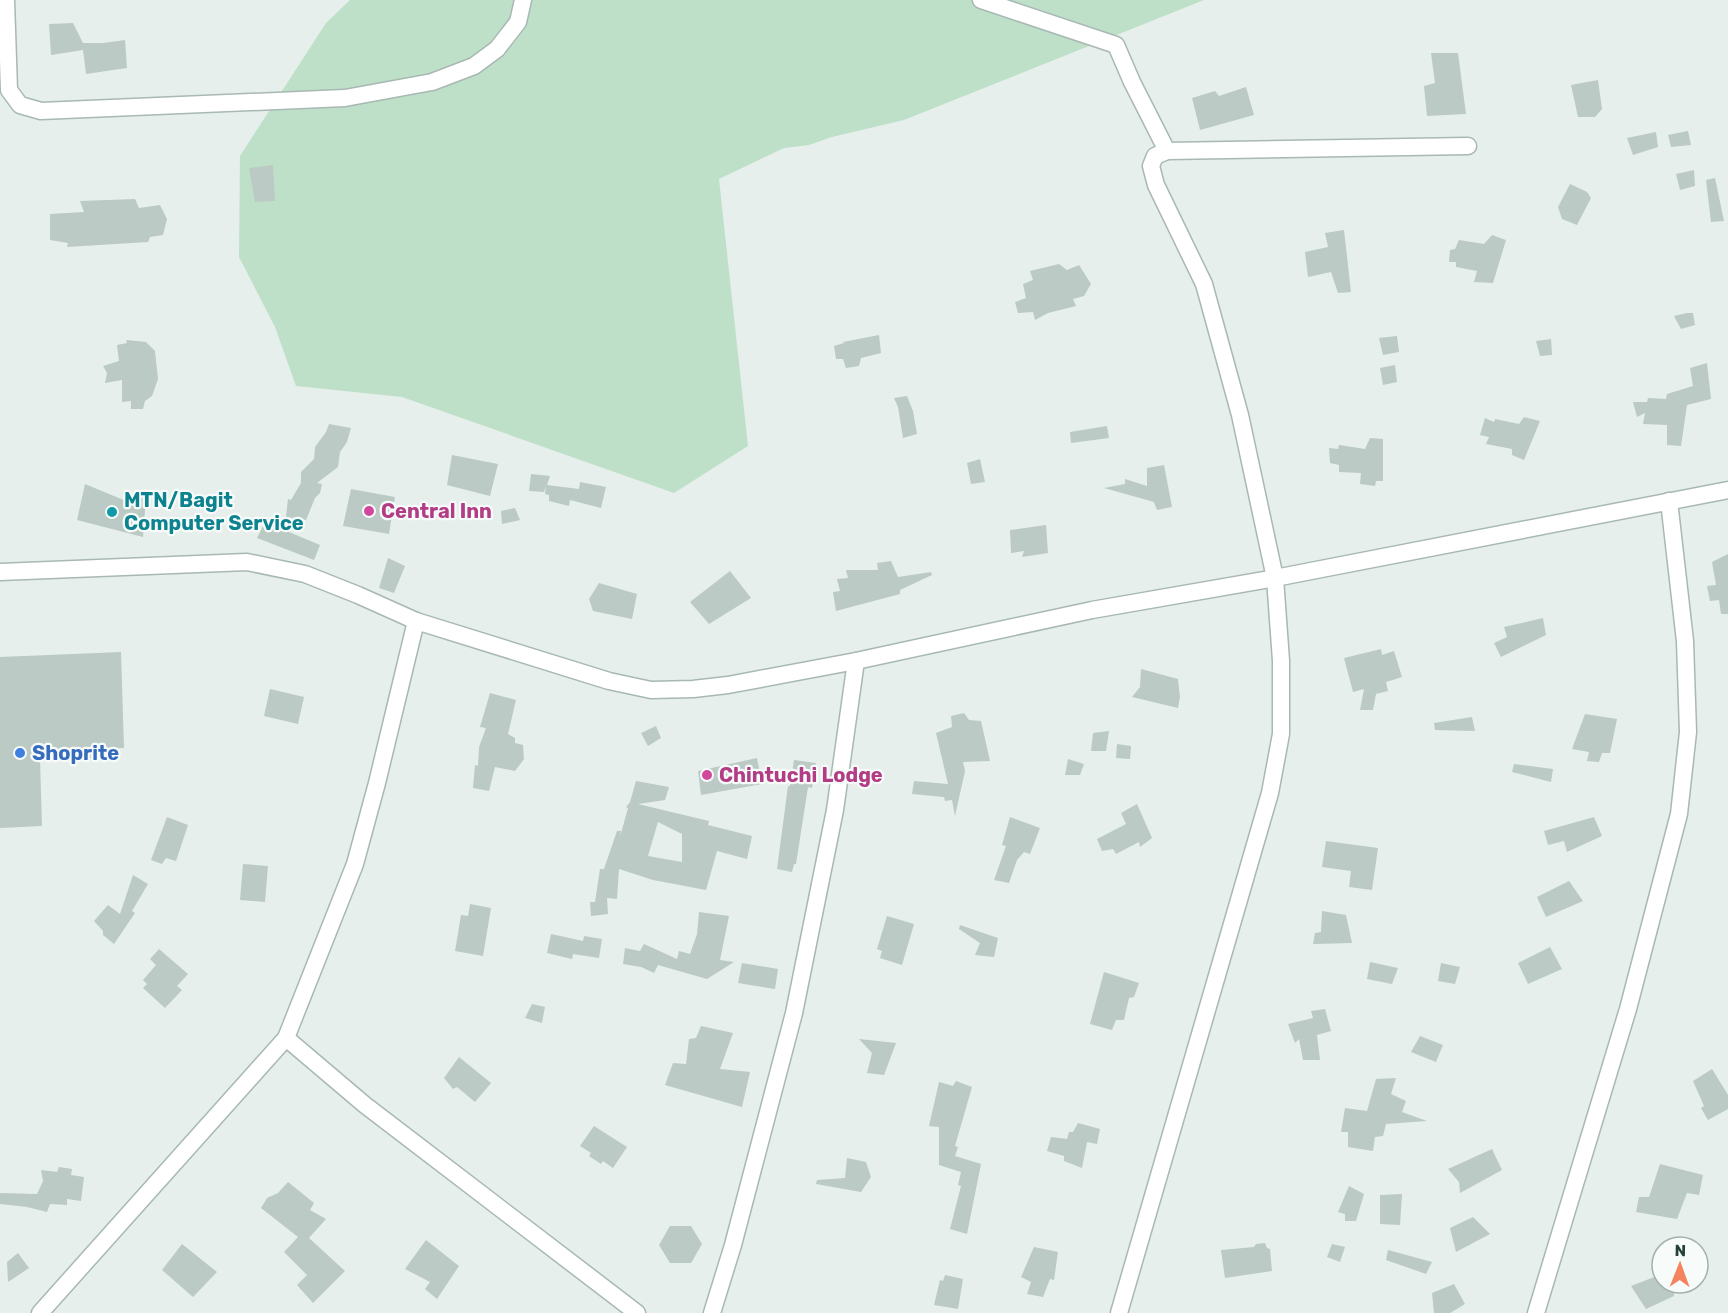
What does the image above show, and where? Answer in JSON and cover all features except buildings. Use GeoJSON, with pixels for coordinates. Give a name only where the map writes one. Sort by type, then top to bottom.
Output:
{"type":"FeatureCollection","features":[{"type":"Feature","properties":{"kind":"street"},"geometry":{"type":"LineString","coordinates":[[6,0],[9,90],[20,105],[41,111],[345,99],[432,82],[474,66],[497,49],[518,22],[523,0]]}},
{"type":"Feature","properties":{"kind":"street"},"geometry":{"type":"LineString","coordinates":[[981,0],[1116,45],[1167,151]]}},
{"type":"Feature","properties":{"kind":"street"},"geometry":{"type":"LineString","coordinates":[[1119,1313],[1270,793],[1281,734],[1281,661],[1275,578],[1240,415],[1204,284],[1156,185],[1151,166],[1155,156],[1167,151],[1468,146]]}},
{"type":"Feature","properties":{"kind":"street"},"geometry":{"type":"LineString","coordinates":[[0,572],[247,562],[305,574],[416,621],[570,669],[651,690],[693,689],[728,685],[856,661],[1092,610],[1275,578],[1728,490]]}},
{"type":"Feature","properties":{"kind":"street"},"geometry":{"type":"LineString","coordinates":[[1536,1313],[1628,1009],[1679,814],[1688,721],[1685,640],[1669,501]]}},
{"type":"Feature","properties":{"kind":"street"},"geometry":{"type":"LineString","coordinates":[[40,1313],[286,1038],[356,864],[416,621]]}},
{"type":"Feature","properties":{"kind":"street"},"geometry":{"type":"LineString","coordinates":[[711,1313],[733,1245],[794,1012],[836,810],[856,661]]}},
{"type":"Feature","properties":{"kind":"street"},"geometry":{"type":"LineString","coordinates":[[286,1038],[365,1105],[637,1313]]}},
{"type":"Feature","properties":{"kind":"green space"},"geometry":{"type":"Polygon","coordinates":[[[350,0],[1204,0],[904,120],[832,137],[809,145],[784,148],[719,179],[748,446],[674,493],[402,397],[296,386],[275,327],[239,257],[240,156],[326,23],[350,0]]]}},
{"type":"Feature","properties":{"kind":"place","name":"Central Inn"},"geometry":{"type":"Point","coordinates":[369,511]}},
{"type":"Feature","properties":{"kind":"place","name":"MTN/Bagit Computer Service"},"geometry":{"type":"Point","coordinates":[112,512]}},
{"type":"Feature","properties":{"kind":"place","name":"Shoprite"},"geometry":{"type":"Point","coordinates":[20,753]}},
{"type":"Feature","properties":{"kind":"place","name":"Chintuchi Lodge"},"geometry":{"type":"Point","coordinates":[707,775]}}]}
